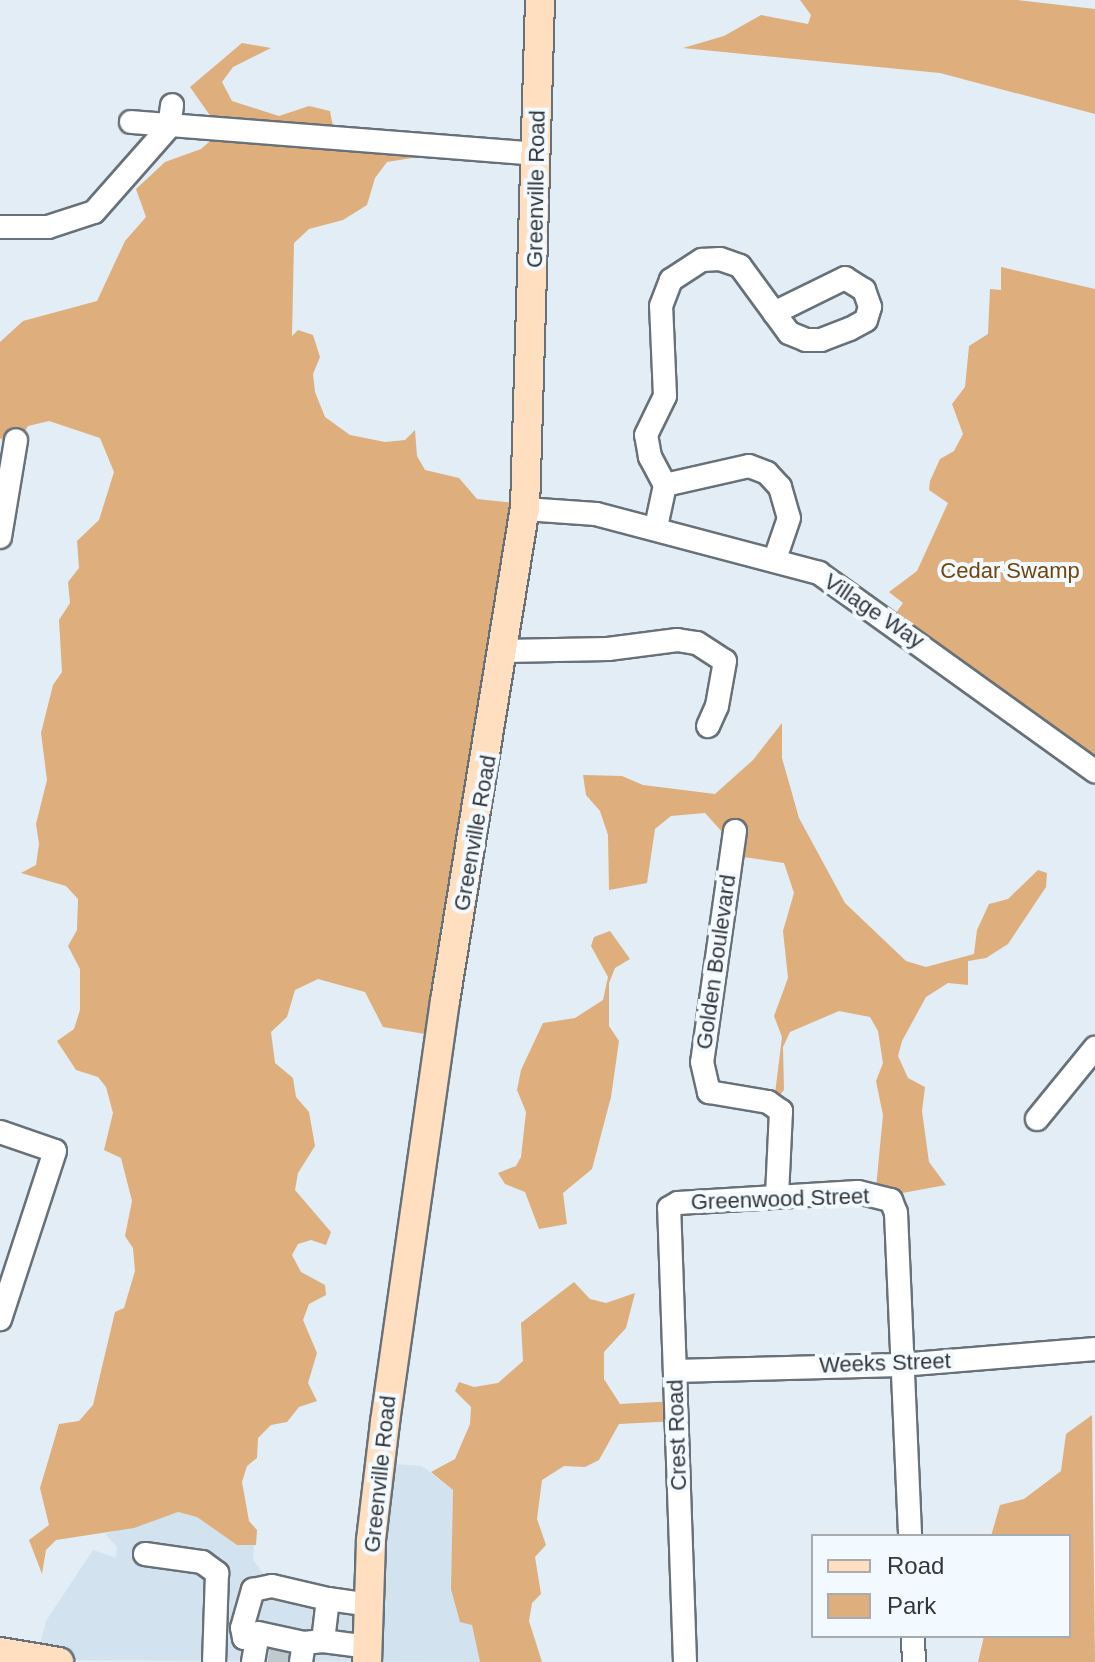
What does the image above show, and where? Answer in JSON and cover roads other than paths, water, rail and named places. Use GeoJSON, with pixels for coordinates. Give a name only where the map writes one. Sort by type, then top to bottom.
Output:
{"type":"FeatureCollection","features":[{"type":"Feature","properties":{"kind":"main road","name":"Greenville Road"},"geometry":{"type":"LineString","coordinates":[[368,1655],[371,1540],[385,1422],[445,1001],[505,651],[525,509],[540,0]]}},
{"type":"Feature","properties":{"kind":"main road"},"geometry":{"type":"LineString","coordinates":[[0,1652],[59,1662]]}},
{"type":"Feature","properties":{"kind":"street"},"geometry":{"type":"LineString","coordinates":[[131,122],[171,116],[537,154]]}},
{"type":"Feature","properties":{"kind":"street"},"geometry":{"type":"LineString","coordinates":[[0,227],[48,227],[94,212],[171,116]]}},
{"type":"Feature","properties":{"kind":"street"},"geometry":{"type":"LineString","coordinates":[[656,527],[665,485],[650,457],[646,435],[665,396],[661,306],[671,280],[684,267],[720,259],[740,266],[755,281],[774,313]]}},
{"type":"Feature","properties":{"kind":"street"},"geometry":{"type":"LineString","coordinates":[[0,537],[16,440]]}},
{"type":"Feature","properties":{"kind":"street"},"geometry":{"type":"LineString","coordinates":[[665,485],[749,466],[767,473],[780,487],[789,518],[775,559]]}},
{"type":"Feature","properties":{"kind":"street","name":"Village Way"},"geometry":{"type":"LineString","coordinates":[[525,509],[596,514],[656,527],[819,573],[856,595],[1095,771]]}},
{"type":"Feature","properties":{"kind":"street"},"geometry":{"type":"LineString","coordinates":[[505,651],[608,649],[677,640],[697,643],[725,661],[717,706],[708,726]]}},
{"type":"Feature","properties":{"kind":"street","name":"Golden Boulevard"},"geometry":{"type":"LineString","coordinates":[[735,831],[702,1062],[709,1092],[768,1102],[781,1111],[777,1197]]}},
{"type":"Feature","properties":{"kind":"street"},"geometry":{"type":"LineString","coordinates":[[1037,1119],[1095,1048]]}},
{"type":"Feature","properties":{"kind":"street"},"geometry":{"type":"LineString","coordinates":[[0,1132],[55,1151],[0,1319]]}},
{"type":"Feature","properties":{"kind":"street","name":"Greenwood Street"},"geometry":{"type":"LineString","coordinates":[[669,1208],[678,1203],[858,1192],[891,1200],[896,1213],[900,1365]]}},
{"type":"Feature","properties":{"kind":"street","name":"Crest Road"},"geometry":{"type":"LineString","coordinates":[[669,1208],[685,1662]]}},
{"type":"Feature","properties":{"kind":"street","name":"Weeks Street"},"geometry":{"type":"LineString","coordinates":[[675,1371],[900,1365],[1095,1349]]}},
{"type":"Feature","properties":{"kind":"street"},"geometry":{"type":"LineString","coordinates":[[900,1365],[910,1534]]}},
{"type":"Feature","properties":{"kind":"street"},"geometry":{"type":"LineString","coordinates":[[145,1554],[202,1562],[217,1573],[214,1662]]}},
{"type":"Feature","properties":{"kind":"street"},"geometry":{"type":"LineString","coordinates":[[368,1655],[284,1652],[244,1638],[242,1628],[253,1590],[272,1586],[370,1605]]}},
{"type":"Feature","properties":{"kind":"street"},"geometry":{"type":"LineString","coordinates":[[284,1652],[328,1599]]}},
{"type":"Feature","properties":{"kind":"street"},"geometry":{"type":"LineString","coordinates":[[913,1638],[914,1662]]}},
{"type":"Feature","properties":{"kind":"tunnel"},"geometry":{"type":"LineString","coordinates":[[269,1653],[291,1657]]}},
{"type":"Feature","properties":{"kind":"park label","name":"Cedar Swamp"},"geometry":{"type":"Point","coordinates":[1010,571]}}]}
